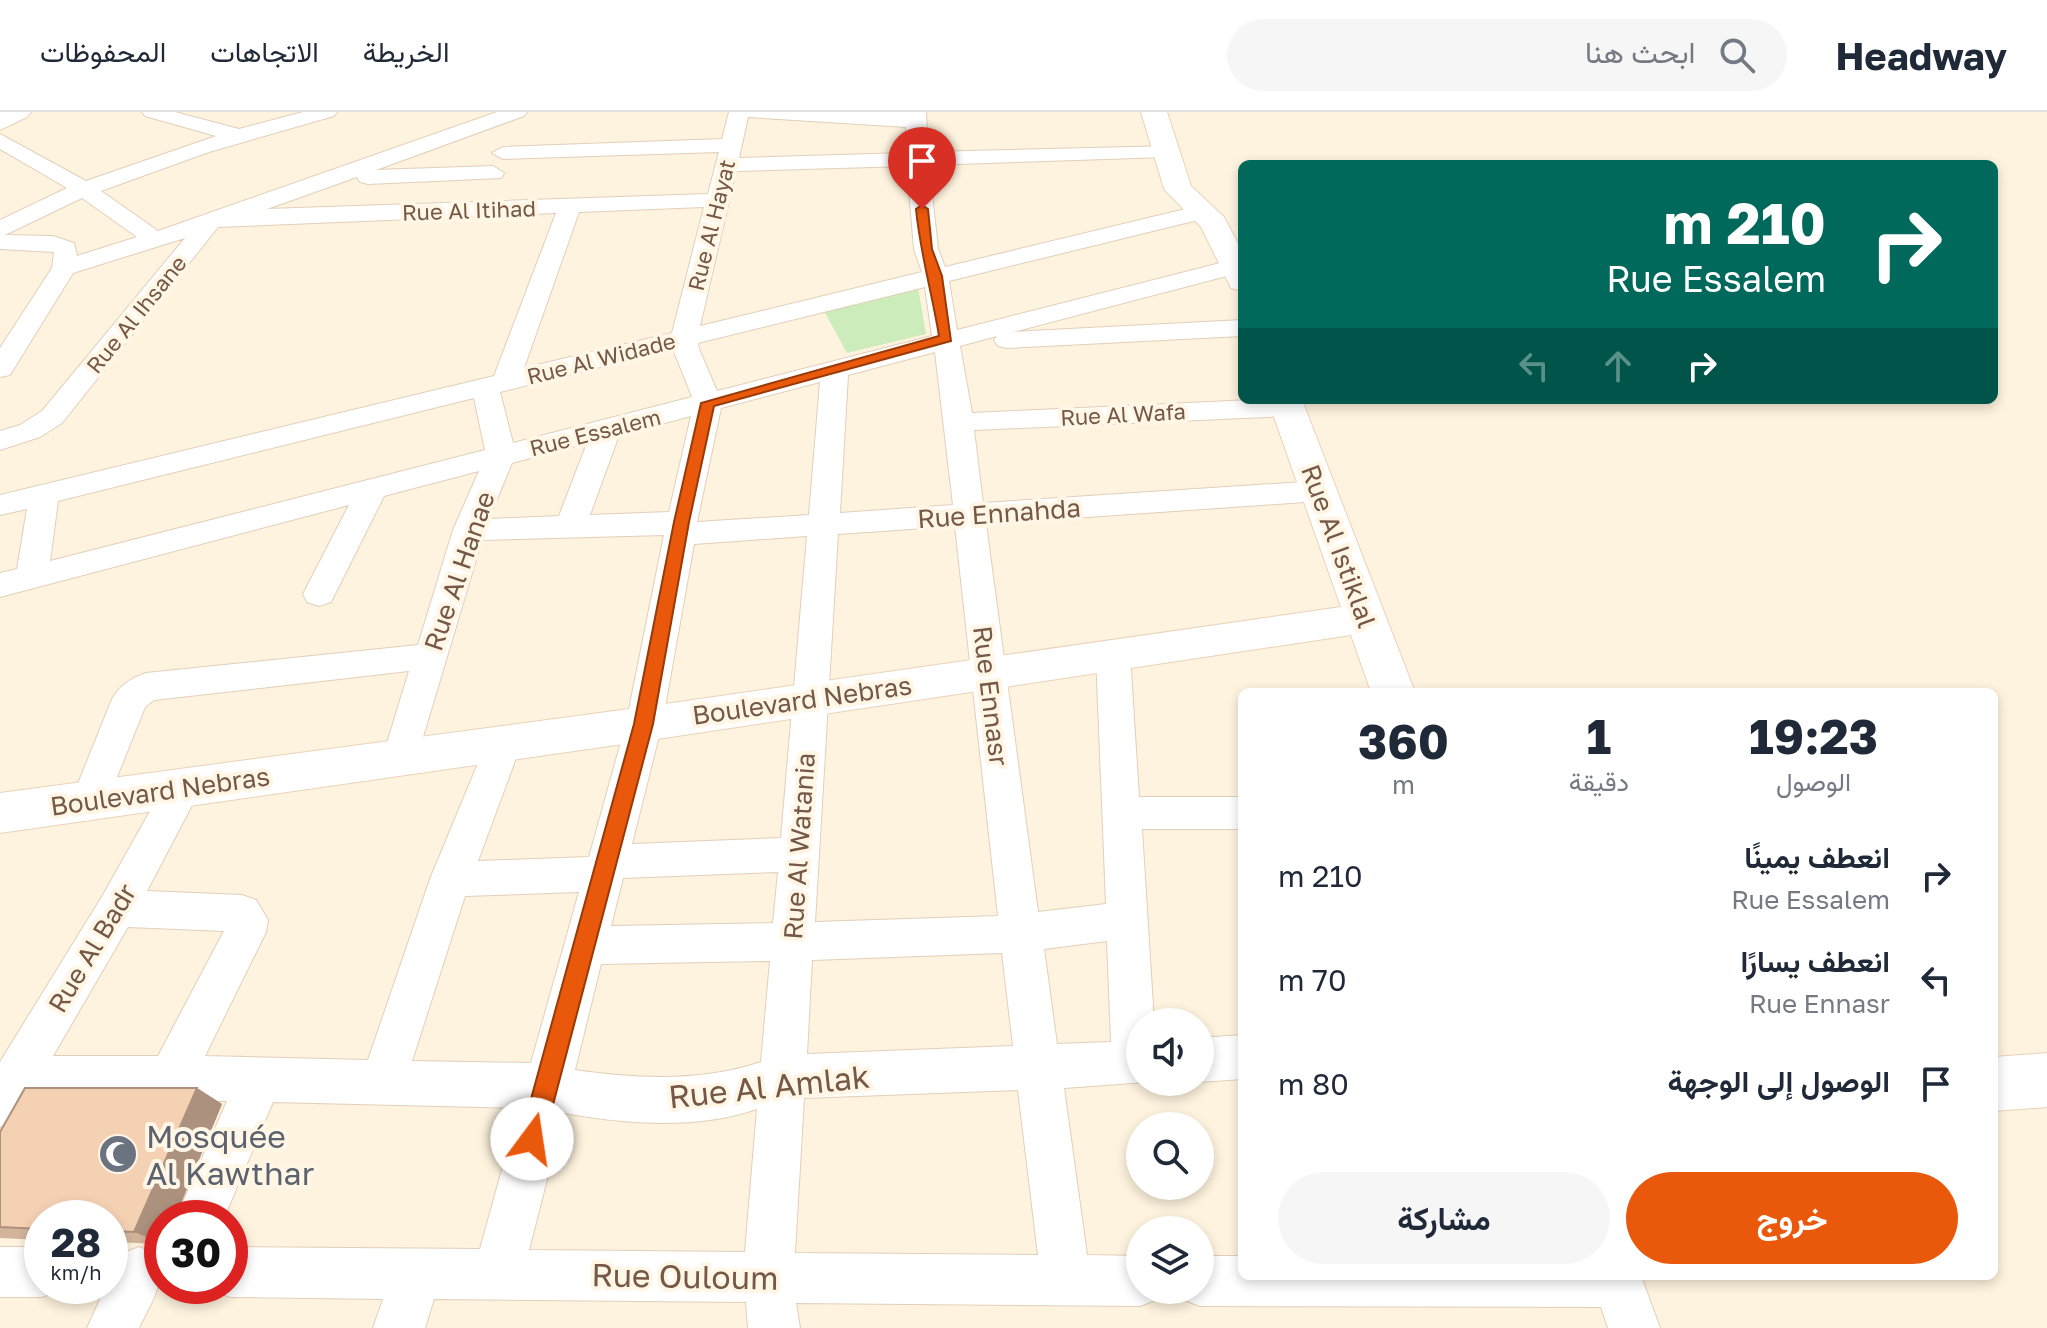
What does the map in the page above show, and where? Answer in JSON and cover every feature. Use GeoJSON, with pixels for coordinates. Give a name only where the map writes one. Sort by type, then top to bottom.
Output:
{"type":"FeatureCollection","features":[{"type":"Feature","properties":{"kind":"street"},"geometry":{"type":"LineString","coordinates":[[0,122],[18,112]]}},
{"type":"Feature","properties":{"kind":"street"},"geometry":{"type":"LineString","coordinates":[[152,112],[240,136]]}},
{"type":"Feature","properties":{"kind":"street"},"geometry":{"type":"LineString","coordinates":[[0,229],[82,188],[240,136],[287,116],[327,112]]}},
{"type":"Feature","properties":{"kind":"street"},"geometry":{"type":"LineString","coordinates":[[454,112],[482,124]]}},
{"type":"Feature","properties":{"kind":"street"},"geometry":{"type":"LineString","coordinates":[[64,268],[214,220],[519,112]]}},
{"type":"Feature","properties":{"kind":"street"},"geometry":{"type":"LineString","coordinates":[[475,209],[519,112]]}},
{"type":"Feature","properties":{"kind":"street","name":"Rue Al Hayat"},"geometry":{"type":"LineString","coordinates":[[684,338],[739,112]]}},
{"type":"Feature","properties":{"kind":"street"},"geometry":{"type":"LineString","coordinates":[[754,112],[915,116]]}},
{"type":"Feature","properties":{"kind":"street"},"geometry":{"type":"LineString","coordinates":[[1154,112],[1178,189],[1222,236],[1238,272]]}},
{"type":"Feature","properties":{"kind":"street","name":"Rue Ennasr"},"geometry":{"type":"LineString","coordinates":[[915,116],[926,249],[936,276],[959,422],[987,674],[1066,1281]]}},
{"type":"Feature","properties":{"kind":"street"},"geometry":{"type":"LineString","coordinates":[[0,140],[82,188],[155,239]]}},
{"type":"Feature","properties":{"kind":"street"},"geometry":{"type":"LineString","coordinates":[[331,178],[498,163],[729,155],[917,159],[1166,151]]}},
{"type":"Feature","properties":{"kind":"street","name":"Rue Al Itihad"},"geometry":{"type":"LineString","coordinates":[[214,220],[719,200]]}},
{"type":"Feature","properties":{"kind":"street"},"geometry":{"type":"LineString","coordinates":[[501,454],[496,383],[570,206]]}},
{"type":"Feature","properties":{"kind":"street","name":"Rue Al Widade"},"geometry":{"type":"LineString","coordinates":[[0,505],[1202,212]]}},
{"type":"Feature","properties":{"kind":"street","name":"Rue Al Ihsane"},"geometry":{"type":"LineString","coordinates":[[0,441],[30,431],[52,417],[214,220]]}},
{"type":"Feature","properties":{"kind":"street"},"geometry":{"type":"LineString","coordinates":[[0,242],[62,245],[67,255],[64,268],[0,369]]}},
{"type":"Feature","properties":{"kind":"street","name":"Rue Essalem"},"geometry":{"type":"LineString","coordinates":[[0,585],[501,454],[606,430],[835,368],[1238,274]]}},
{"type":"Feature","properties":{"kind":"street"},"geometry":{"type":"LineString","coordinates":[[946,341],[1238,328]]}},
{"type":"Feature","properties":{"kind":"street"},"geometry":{"type":"LineString","coordinates":[[498,1273],[644,724],[680,528],[708,403],[684,338]]}},
{"type":"Feature","properties":{"kind":"street","name":"Rue Al Watania"},"geometry":{"type":"LineString","coordinates":[[774,1328],[768,1277],[835,368]]}},
{"type":"Feature","properties":{"kind":"street","name":"Rue Al Wafa"},"geometry":{"type":"LineString","coordinates":[[959,422],[1287,404]]}},
{"type":"Feature","properties":{"kind":"street","name":"Rue Al Istiklal"},"geometry":{"type":"LineString","coordinates":[[1287,404],[1392,688]]}},
{"type":"Feature","properties":{"kind":"street"},"geometry":{"type":"LineString","coordinates":[[571,526],[606,430]]}},
{"type":"Feature","properties":{"kind":"street","name":"Rue Al Hanae"},"geometry":{"type":"LineString","coordinates":[[401,756],[469,530],[501,454]]}},
{"type":"Feature","properties":{"kind":"street"},"geometry":{"type":"LineString","coordinates":[[319,594],[374,487]]}},
{"type":"Feature","properties":{"kind":"street","name":"Rue Ennahda"},"geometry":{"type":"LineString","coordinates":[[469,530],[571,526],[680,528],[969,516],[1319,491]]}},
{"type":"Feature","properties":{"kind":"street"},"geometry":{"type":"LineString","coordinates":[[32,576],[44,494]]}},
{"type":"Feature","properties":{"kind":"street","name":"Boulevard Nebras"},"geometry":{"type":"LineString","coordinates":[[0,813],[644,724],[1366,618]]}},
{"type":"Feature","properties":{"kind":"street"},"geometry":{"type":"LineString","coordinates":[[1113,655],[1133,1008]]}},
{"type":"Feature","properties":{"kind":"street"},"geometry":{"type":"LineString","coordinates":[[90,801],[130,699],[146,687],[431,656]]}},
{"type":"Feature","properties":{"kind":"street"},"geometry":{"type":"LineString","coordinates":[[383,1082],[450,879],[504,742]]}},
{"type":"Feature","properties":{"kind":"street","name":"Rue Al Badr"},"geometry":{"type":"LineString","coordinates":[[8,1092],[117,908],[181,790]]}},
{"type":"Feature","properties":{"kind":"street"},"geometry":{"type":"LineString","coordinates":[[1122,813],[1238,813]]}},
{"type":"Feature","properties":{"kind":"street"},"geometry":{"type":"LineString","coordinates":[[450,879],[799,854]]}},
{"type":"Feature","properties":{"kind":"street"},"geometry":{"type":"LineString","coordinates":[[117,908],[242,913],[247,920],[245,932],[171,1078]]}},
{"type":"Feature","properties":{"kind":"street"},"geometry":{"type":"LineString","coordinates":[[584,945],[1021,934],[1076,924],[1127,922]]}},
{"type":"Feature","properties":{"kind":"street"},"geometry":{"type":"LineString","coordinates":[[1214,1059],[1238,1057]]}},
{"type":"Feature","properties":{"kind":"street","name":"Rue Al Amlak"},"geometry":{"type":"LineString","coordinates":[[8,1092],[171,1078],[546,1086],[595,1096],[700,1097],[728,1095],[784,1077],[1126,1064]]}},
{"type":"Feature","properties":{"kind":"street"},"geometry":{"type":"LineString","coordinates":[[208,1200],[260,1079]]}},
{"type":"Feature","properties":{"kind":"street"},"geometry":{"type":"LineString","coordinates":[[1998,1084],[2047,1080]]}},
{"type":"Feature","properties":{"kind":"street"},"geometry":{"type":"LineString","coordinates":[[0,1272],[24,1272]]}},
{"type":"Feature","properties":{"kind":"street"},"geometry":{"type":"LineString","coordinates":[[113,1328],[137,1272]]}},
{"type":"Feature","properties":{"kind":"street","name":"Rue Ouloum"},"geometry":{"type":"LineString","coordinates":[[248,1272],[1126,1281]]}},
{"type":"Feature","properties":{"kind":"street"},"geometry":{"type":"LineString","coordinates":[[399,1328],[417,1273]]}},
{"type":"Feature","properties":{"kind":"street"},"geometry":{"type":"LineString","coordinates":[[1214,1281],[1622,1295]]}},
{"type":"Feature","properties":{"kind":"green space"},"geometry":{"type":"Polygon","coordinates":[[[918,287],[926,334],[847,353],[824,311],[918,287]]]}},
{"type":"Feature","properties":{"kind":"building","name":"Mosquée Al Kawthar"},"geometry":{"type":"Polygon","coordinates":[[[25,1088],[197,1088],[148,1200],[144,1200],[144,1209],[134,1232],[128,1232],[128,1200],[24,1200],[24,1228],[0,1227],[0,1132],[25,1088]]]}},
{"type":"Feature","properties":{"kind":"place","name":"Mosquée Al Kawthar"},"geometry":{"type":"Point","coordinates":[118,1154]}},
{"type":"Feature","properties":{"kind":"route"},"geometry":{"type":"LineString","coordinates":[[532,1139],[644,724],[708,403],[946,338],[936,276],[926,249],[922,209]]}}]}
